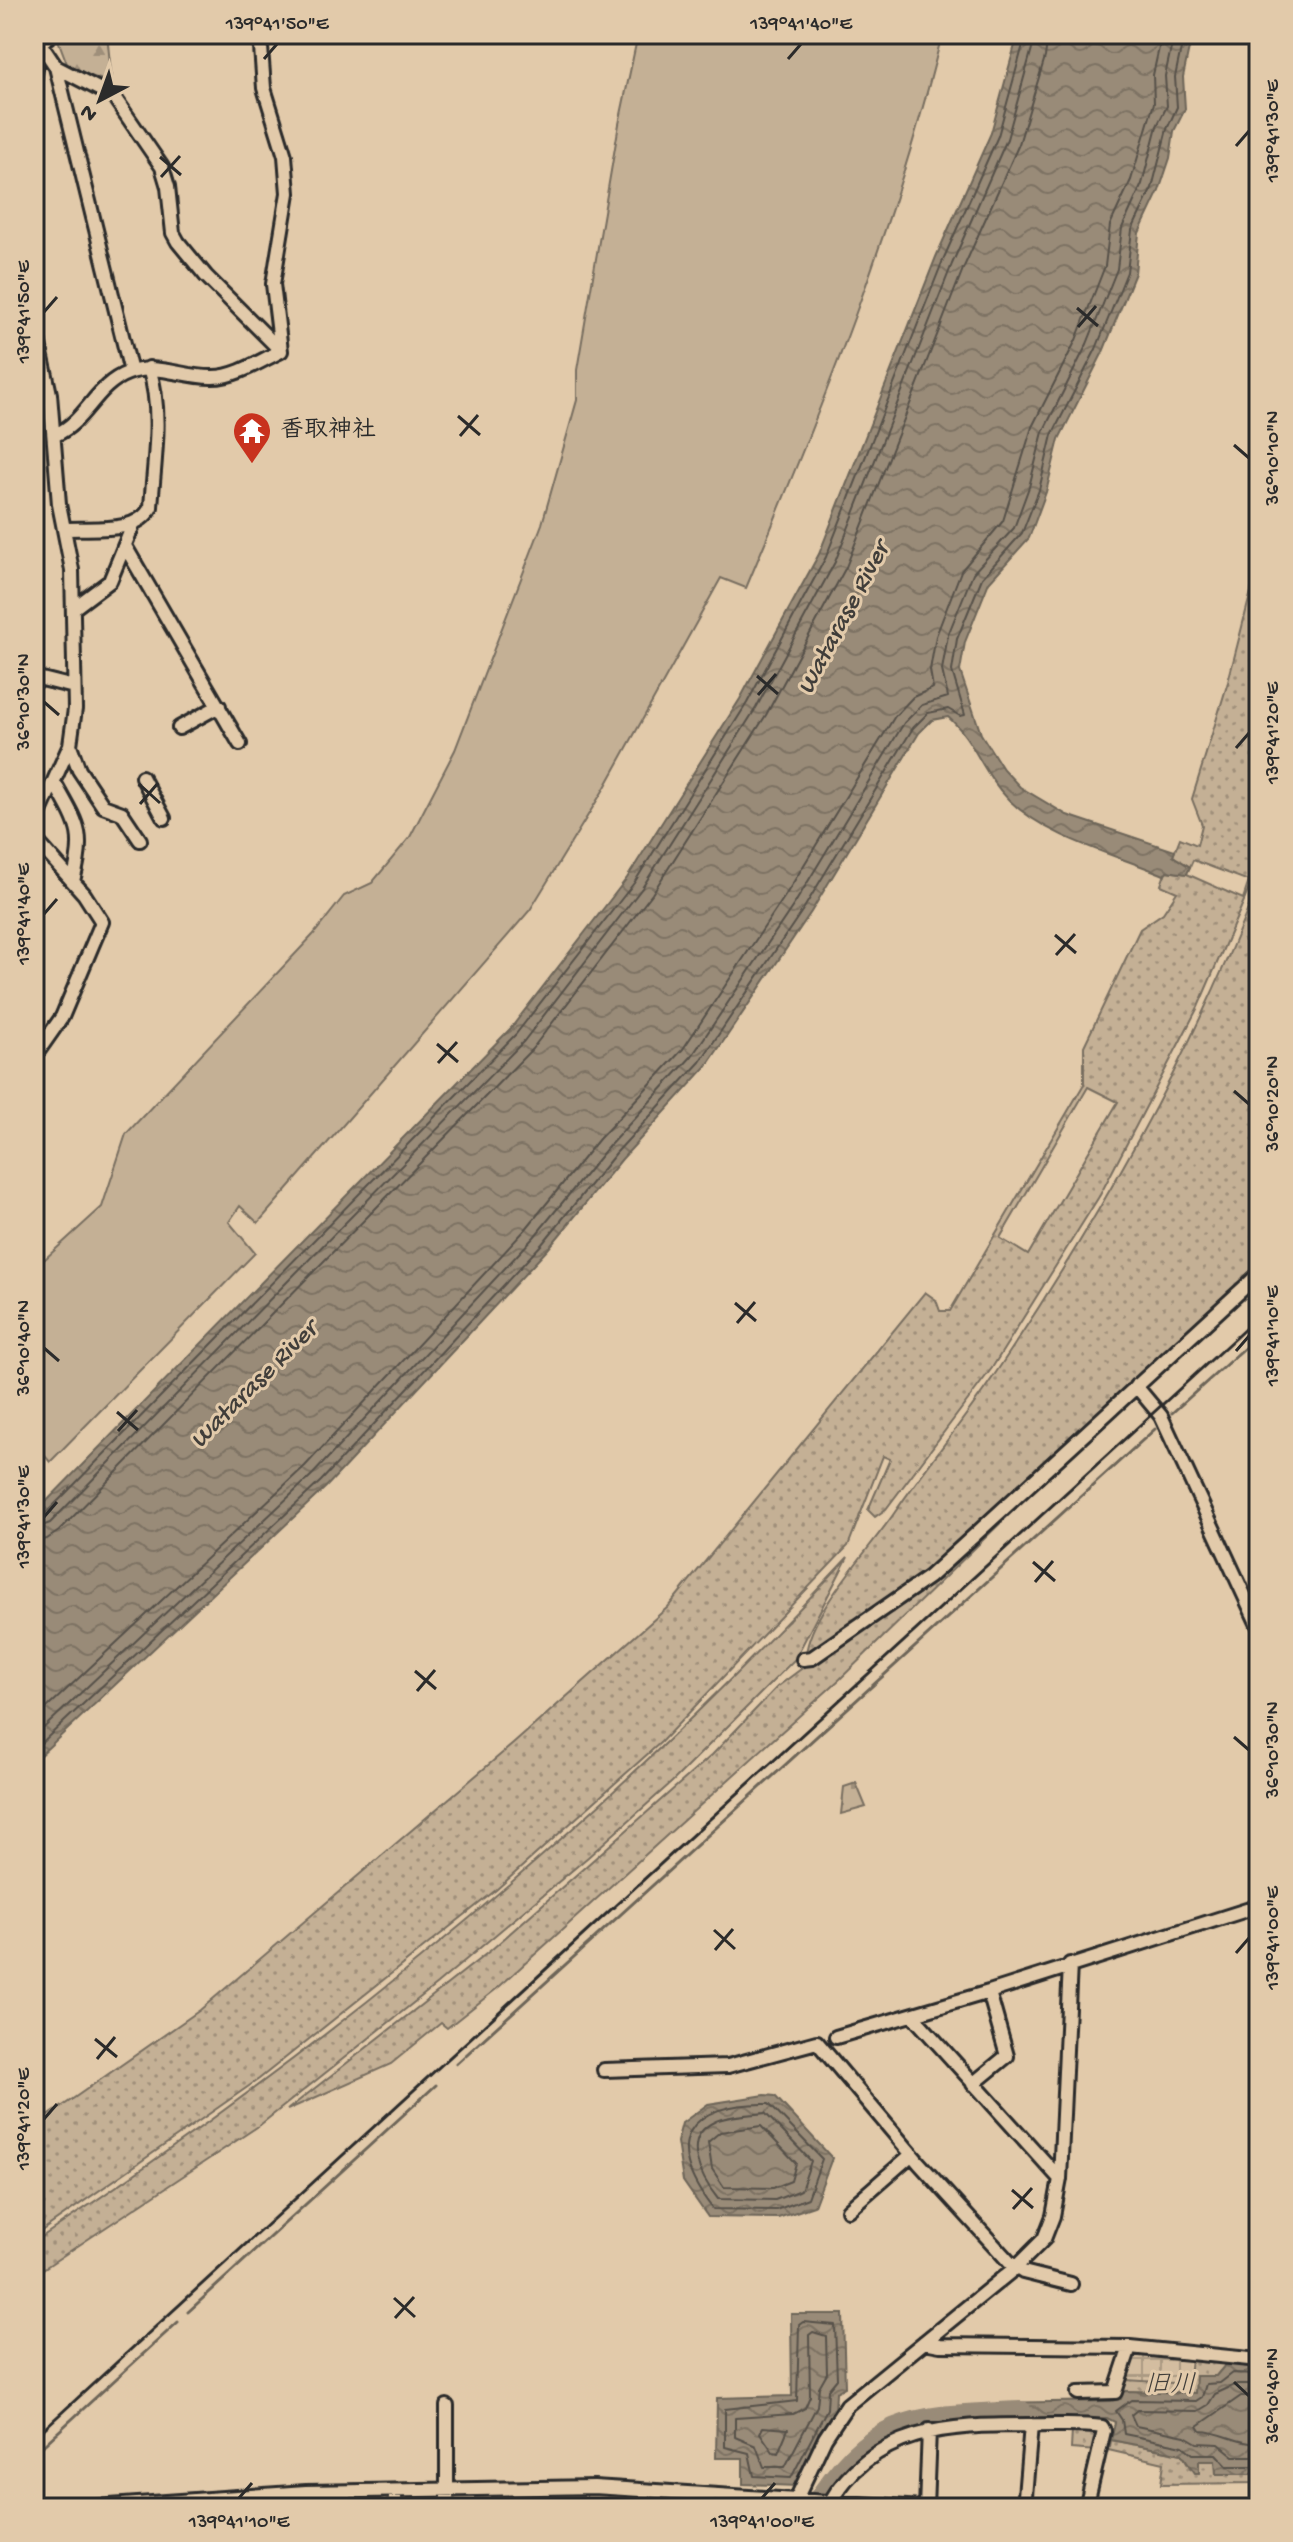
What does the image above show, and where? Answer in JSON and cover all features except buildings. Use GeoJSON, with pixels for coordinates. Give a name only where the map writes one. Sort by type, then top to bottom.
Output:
{"type":"FeatureCollection","features":[{"type":"Feature","properties":{"kind":"street"},"geometry":{"type":"LineString","coordinates":[[39,39],[52,34]]}},
{"type":"Feature","properties":{"kind":"street"},"geometry":{"type":"LineString","coordinates":[[260,34],[264,88],[285,156],[288,193],[273,284],[281,351]]}},
{"type":"Feature","properties":{"kind":"street"},"geometry":{"type":"LineString","coordinates":[[39,39],[56,67],[131,372]]}},
{"type":"Feature","properties":{"kind":"street"},"geometry":{"type":"LineString","coordinates":[[34,81],[39,39]]}},
{"type":"Feature","properties":{"kind":"street"},"geometry":{"type":"LineString","coordinates":[[56,67],[114,97],[162,167],[168,187],[173,233],[178,242],[206,276],[281,351]]}},
{"type":"Feature","properties":{"kind":"street"},"geometry":{"type":"LineString","coordinates":[[34,321],[55,435],[74,608],[70,745],[34,825]]}},
{"type":"Feature","properties":{"kind":"street"},"geometry":{"type":"LineString","coordinates":[[55,435],[80,420],[104,386],[131,372],[149,368],[215,378],[281,351]]}},
{"type":"Feature","properties":{"kind":"street"},"geometry":{"type":"LineString","coordinates":[[64,529],[133,525],[147,515],[151,507],[156,397],[149,368]]}},
{"type":"Feature","properties":{"kind":"street"},"geometry":{"type":"LineString","coordinates":[[74,608],[110,581],[133,525]]}},
{"type":"Feature","properties":{"kind":"street"},"geometry":{"type":"LineString","coordinates":[[125,546],[240,744]]}},
{"type":"Feature","properties":{"kind":"street"},"geometry":{"type":"LineString","coordinates":[[34,677],[74,687]]}},
{"type":"Feature","properties":{"kind":"street"},"geometry":{"type":"LineString","coordinates":[[179,728],[219,706]]}},
{"type":"Feature","properties":{"kind":"street"},"geometry":{"type":"LineString","coordinates":[[70,745],[79,770],[103,806],[122,813],[140,840]]}},
{"type":"Feature","properties":{"kind":"street"},"geometry":{"type":"LineString","coordinates":[[142,777],[164,818]]}},
{"type":"Feature","properties":{"kind":"street"},"geometry":{"type":"LineString","coordinates":[[54,782],[76,821],[82,847],[73,881]]}},
{"type":"Feature","properties":{"kind":"street"},"geometry":{"type":"LineString","coordinates":[[34,838],[100,916],[101,927],[62,1017],[34,1057]]}},
{"type":"Feature","properties":{"kind":"street"},"geometry":{"type":"LineString","coordinates":[[803,1659],[812,1658],[929,1577],[1259,1274]]}},
{"type":"Feature","properties":{"kind":"street"},"geometry":{"type":"LineString","coordinates":[[1136,1386],[1161,1416],[1259,1627]]}},
{"type":"Feature","properties":{"kind":"street"},"geometry":{"type":"LineString","coordinates":[[836,2037],[913,2016],[1259,1906]]}},
{"type":"Feature","properties":{"kind":"street"},"geometry":{"type":"LineString","coordinates":[[797,2501],[825,2438],[847,2405],[1015,2268],[1044,2239],[1053,2216],[1060,2179],[1070,1964]]}},
{"type":"Feature","properties":{"kind":"street"},"geometry":{"type":"LineString","coordinates":[[973,2084],[1007,2056],[989,1992]]}},
{"type":"Feature","properties":{"kind":"street"},"geometry":{"type":"LineString","coordinates":[[913,2016],[1060,2179]]}},
{"type":"Feature","properties":{"kind":"street"},"geometry":{"type":"LineString","coordinates":[[604,2070],[728,2066],[817,2042],[911,2155],[1015,2268],[1071,2284]]}},
{"type":"Feature","properties":{"kind":"street"},"geometry":{"type":"LineString","coordinates":[[848,2210],[911,2155]]}},
{"type":"Feature","properties":{"kind":"street"},"geometry":{"type":"LineString","coordinates":[[924,2342],[940,2345],[1130,2347],[1259,2360]]}},
{"type":"Feature","properties":{"kind":"street"},"geometry":{"type":"LineString","coordinates":[[1078,2393],[1115,2392],[1130,2347]]}},
{"type":"Feature","properties":{"kind":"street"},"geometry":{"type":"LineString","coordinates":[[447,2406],[447,2508]]}},
{"type":"Feature","properties":{"kind":"street"},"geometry":{"type":"LineString","coordinates":[[828,2503],[848,2479],[880,2451],[929,2430],[963,2425],[1031,2425],[1103,2428],[1086,2508]]}},
{"type":"Feature","properties":{"kind":"street"},"geometry":{"type":"LineString","coordinates":[[1024,2508],[1031,2425]]}},
{"type":"Feature","properties":{"kind":"street"},"geometry":{"type":"LineString","coordinates":[[81,2508],[259,2502],[395,2491],[634,2488],[924,2508],[929,2430]]}},
{"type":"Feature","properties":{"kind":"street"},"geometry":{"type":"LineString","coordinates":[[395,2491],[395,2508]]}},
{"type":"Feature","properties":{"kind":"shaded area"},"geometry":{"type":"Polygon","coordinates":[[[1135,2354],[1188,2359],[1188,2384],[1127,2380],[1135,2354]]]}},
{"type":"Feature","properties":{"kind":"green space"},"geometry":{"type":"Polygon","coordinates":[[[60,34],[107,34],[112,83],[69,69],[57,37],[60,34]]]}},
{"type":"Feature","properties":{"kind":"green space"},"geometry":{"type":"Polygon","coordinates":[[[638,34],[942,34],[880,245],[829,384],[746,588],[721,578],[604,789],[530,910],[258,1223],[240,1206],[229,1222],[255,1253],[50,1462],[34,1443],[34,1269],[102,1207],[126,1134],[313,935],[344,896],[372,883],[410,837],[455,750],[542,524],[577,400],[577,370],[619,124],[638,34]]]}},
{"type":"Feature","properties":{"kind":"green space"},"geometry":{"type":"Polygon","coordinates":[[[1259,560],[1259,866],[1198,1007],[1100,1195],[992,1368],[886,1509],[875,1517],[868,1510],[890,1459],[883,1456],[848,1546],[661,1742],[496,1890],[259,2079],[34,2236],[34,2126],[200,2010],[513,1744],[668,1607],[925,1292],[936,1300],[940,1311],[950,1311],[1084,1084],[1084,1046],[1140,929],[1163,913],[1177,892],[1161,885],[1166,871],[1187,874],[1243,899],[1249,881],[1193,860],[1190,867],[1173,856],[1180,838],[1197,845],[1202,825],[1192,799],[1228,682],[1259,560]],[[1088,1087],[1000,1238],[1028,1255],[1118,1102],[1088,1087]]]}},
{"type":"Feature","properties":{"kind":"green space"},"geometry":{"type":"Polygon","coordinates":[[[1259,881],[1259,1266],[920,1578],[806,1655],[810,1638],[829,1601],[985,1389],[1107,1195],[1142,1134],[1205,1009],[1259,881]]]}},
{"type":"Feature","properties":{"kind":"green space"},"geometry":{"type":"Polygon","coordinates":[[[1015,1509],[840,1679],[500,1986],[447,2028],[441,2023],[391,2064],[287,2110],[491,1950],[712,1755],[777,1687],[1015,1509]]]}},
{"type":"Feature","properties":{"kind":"green space"},"geometry":{"type":"Polygon","coordinates":[[[848,1557],[795,1659],[672,1782],[588,1857],[437,1984],[260,2125],[34,2275],[34,2242],[253,2089],[462,1924],[661,1747],[756,1654],[848,1557]]]}},
{"type":"Feature","properties":{"kind":"green space"},"geometry":{"type":"Polygon","coordinates":[[[856,1783],[866,1807],[841,1814],[844,1787],[856,1783]]]}},
{"type":"Feature","properties":{"kind":"green space"},"geometry":{"type":"Polygon","coordinates":[[[1191,2358],[1259,2363],[1259,2367],[1226,2364],[1216,2376],[1196,2376],[1196,2393],[1124,2391],[1127,2380],[1188,2384],[1191,2358]]]}},
{"type":"Feature","properties":{"kind":"green space"},"geometry":{"type":"Polygon","coordinates":[[[1072,2431],[1095,2432],[1099,2437],[1097,2451],[1071,2449],[1072,2431]]]}},
{"type":"Feature","properties":{"kind":"green space"},"geometry":{"type":"Polygon","coordinates":[[[1111,2440],[1182,2454],[1191,2469],[1198,2461],[1216,2461],[1217,2474],[1259,2474],[1259,2483],[1161,2484],[1164,2463],[1104,2449],[1105,2446],[1110,2447],[1111,2440]]]}},
{"type":"Feature","properties":{"kind":"water","name":"Watarase River"},"geometry":{"type":"Polygon","coordinates":[[[1018,34],[1192,34],[1183,77],[1185,109],[1174,131],[1170,158],[1159,191],[1139,233],[1135,273],[1103,352],[1059,439],[1046,492],[1029,538],[989,582],[965,642],[960,671],[981,734],[1003,769],[1020,787],[1067,815],[1175,851],[1173,856],[1190,867],[1187,874],[1167,871],[1164,875],[1043,825],[1025,814],[1000,790],[965,735],[948,717],[932,720],[919,733],[811,912],[706,1067],[622,1159],[548,1249],[326,1487],[34,1761],[34,1514],[511,1028],[627,878],[740,699],[819,554],[936,257],[991,133],[1018,34]]]}},
{"type":"Feature","properties":{"kind":"water"},"geometry":{"type":"Polygon","coordinates":[[[775,2096],[832,2158],[814,2206],[778,2218],[708,2217],[683,2181],[677,2142],[682,2123],[708,2104],[775,2096]]]}},
{"type":"Feature","properties":{"kind":"water"},"geometry":{"type":"Polygon","coordinates":[[[791,2314],[843,2314],[845,2387],[836,2392],[835,2411],[797,2486],[743,2484],[743,2458],[716,2458],[717,2398],[792,2396],[791,2314]]]}},
{"type":"Feature","properties":{"kind":"water"},"geometry":{"type":"Polygon","coordinates":[[[1226,2364],[1259,2367],[1259,2474],[1216,2474],[1215,2461],[1199,2461],[1199,2473],[1195,2473],[1182,2454],[1111,2440],[1115,2422],[1107,2418],[1001,2419],[998,2403],[1111,2401],[1121,2399],[1124,2391],[1195,2393],[1196,2376],[1216,2376],[1226,2364]]]}},
{"type":"Feature","properties":{"kind":"waterway"},"geometry":{"type":"LineString","coordinates":[[1172,1413],[1259,1335]]}},
{"type":"Feature","properties":{"kind":"waterway"},"geometry":{"type":"LineString","coordinates":[[456,2064],[1155,1429]]}},
{"type":"Feature","properties":{"kind":"waterway"},"geometry":{"type":"LineString","coordinates":[[188,2312],[436,2085]]}},
{"type":"Feature","properties":{"kind":"waterway"},"geometry":{"type":"LineString","coordinates":[[34,2454],[178,2322]]}},
{"type":"Feature","properties":{"kind":"waterway"},"geometry":{"type":"LineString","coordinates":[[811,2508],[856,2452],[877,2435],[900,2424],[925,2417],[1022,2410]]}},
{"type":"Feature","properties":{"kind":"railway"},"geometry":{"type":"LineString","coordinates":[[34,2438],[1259,1316]]}},
{"type":"Feature","properties":{"kind":"place","name":"香取神社"},"geometry":{"type":"Point","coordinates":[252,465]}},
{"type":"Feature","properties":{"kind":"water label","name":"旧川"},"geometry":{"type":"Point","coordinates":[1170,2387]}}]}
